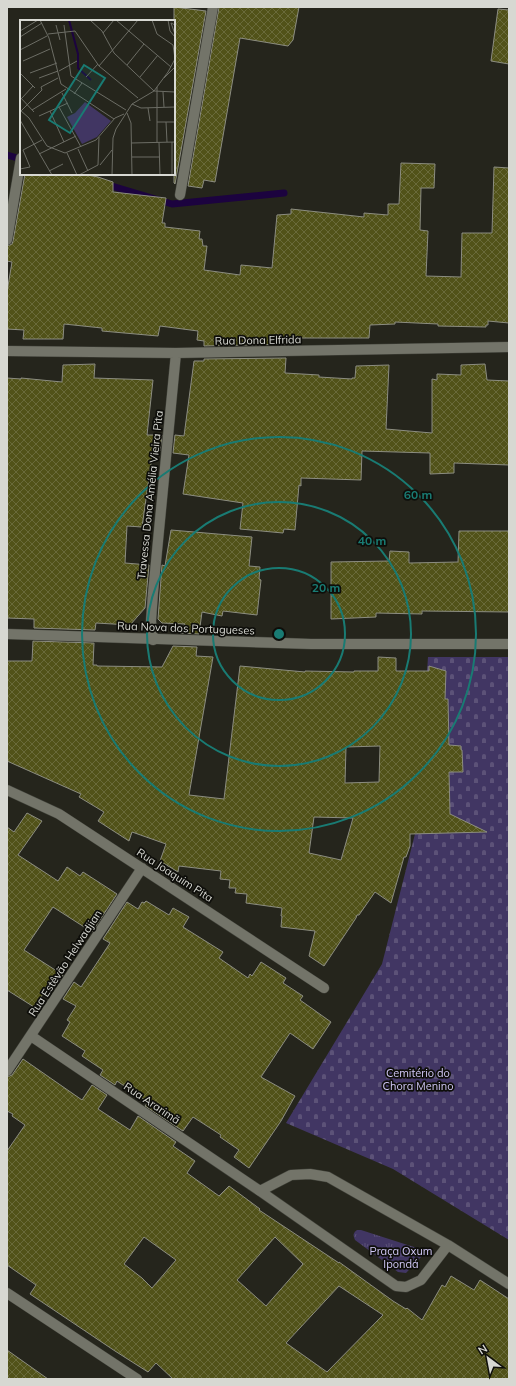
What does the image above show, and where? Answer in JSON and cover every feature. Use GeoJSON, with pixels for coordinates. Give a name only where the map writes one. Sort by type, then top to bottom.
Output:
{"type":"FeatureCollection","features":[{"type":"Feature","properties":{"kind":"street"},"geometry":{"type":"LineString","coordinates":[[180,195],[213,7]]}},
{"type":"Feature","properties":{"kind":"street"},"geometry":{"type":"LineString","coordinates":[[7,240],[20,164]]}},
{"type":"Feature","properties":{"kind":"street","name":"Rua Dona Elfrida"},"geometry":{"type":"LineString","coordinates":[[7,351],[176,353],[509,347]]}},
{"type":"Feature","properties":{"kind":"street","name":"Travessa Dona Amélia Vieira Pita"},"geometry":{"type":"LineString","coordinates":[[153,640],[151,621],[153,593],[176,353]]}},
{"type":"Feature","properties":{"kind":"street","name":"Rua Nova dos Portugueses"},"geometry":{"type":"LineString","coordinates":[[7,634],[153,640],[319,644],[509,644]]}},
{"type":"Feature","properties":{"kind":"street","name":"Rua Joaquim Pita"},"geometry":{"type":"LineString","coordinates":[[7,790],[59,814],[324,988]]}},
{"type":"Feature","properties":{"kind":"street","name":"Rua Estêvão Helwadjian"},"geometry":{"type":"LineString","coordinates":[[7,1071],[142,868]]}},
{"type":"Feature","properties":{"kind":"street","name":"Rua Ararimã"},"geometry":{"type":"LineString","coordinates":[[31,1036],[260,1191],[396,1286],[406,1287],[422,1280],[448,1245]]}},
{"type":"Feature","properties":{"kind":"street"},"geometry":{"type":"LineString","coordinates":[[260,1191],[291,1175],[310,1174],[328,1177],[448,1245],[509,1284]]}},
{"type":"Feature","properties":{"kind":"street"},"geometry":{"type":"LineString","coordinates":[[7,1293],[137,1379]]}},
{"type":"Feature","properties":{"kind":"green space","name":"Cemitério do Chora Menino"},"geometry":{"type":"Polygon","coordinates":[[[428,657],[509,657],[509,1240],[393,1169],[286,1123],[382,964],[417,826],[428,657]]]}},
{"type":"Feature","properties":{"kind":"green space","name":"Praça Oxum Ipondá"},"geometry":{"type":"Polygon","coordinates":[[[357,1230],[417,1248],[421,1252],[422,1256],[406,1273],[398,1272],[355,1240],[354,1234],[357,1230]]]}},
{"type":"Feature","properties":{"kind":"building"},"geometry":{"type":"Polygon","coordinates":[[[174,7],[206,11],[175,184],[175,20],[174,7]]]}},
{"type":"Feature","properties":{"kind":"building"},"geometry":{"type":"Polygon","coordinates":[[[219,7],[299,7],[293,40],[288,46],[240,38],[215,182],[204,180],[202,188],[188,186],[219,7]]]}},
{"type":"Feature","properties":{"kind":"building"},"geometry":{"type":"Polygon","coordinates":[[[498,9],[509,10],[509,64],[491,61],[498,9]]]}},
{"type":"Feature","properties":{"kind":"building"},"geometry":{"type":"Polygon","coordinates":[[[401,163],[435,164],[434,188],[421,188],[420,230],[428,231],[426,276],[461,277],[462,233],[492,233],[494,167],[509,168],[509,323],[488,321],[488,325],[486,325],[486,327],[438,326],[438,324],[395,322],[395,324],[370,325],[369,338],[298,338],[288,339],[288,344],[204,346],[204,341],[197,340],[198,331],[160,326],[158,336],[102,331],[102,328],[64,324],[63,339],[23,339],[24,330],[7,329],[7,292],[12,262],[7,261],[7,246],[12,244],[13,241],[25,175],[87,175],[113,182],[113,192],[166,198],[162,223],[165,223],[165,227],[200,231],[199,239],[202,239],[203,246],[207,246],[204,270],[240,275],[241,265],[272,268],[277,215],[291,214],[291,209],[364,217],[364,213],[388,215],[388,204],[399,204],[401,163]]]}},
{"type":"Feature","properties":{"kind":"building"},"geometry":{"type":"Polygon","coordinates":[[[286,358],[285,373],[319,375],[319,377],[352,379],[355,378],[356,366],[389,365],[386,429],[432,433],[432,379],[437,380],[437,374],[461,375],[461,365],[485,364],[487,380],[509,381],[509,465],[454,463],[454,473],[430,474],[430,453],[362,451],[361,480],[301,478],[295,530],[284,529],[283,533],[240,529],[243,503],[183,494],[189,455],[173,453],[175,435],[184,436],[194,361],[204,361],[204,359],[286,358]]]}},
{"type":"Feature","properties":{"kind":"building"},"geometry":{"type":"Polygon","coordinates":[[[95,364],[94,378],[153,380],[147,435],[162,435],[160,451],[153,450],[142,527],[127,526],[125,563],[149,565],[145,608],[130,625],[96,623],[95,630],[34,628],[34,619],[7,618],[7,378],[62,382],[63,365],[95,364]]]}},
{"type":"Feature","properties":{"kind":"building"},"geometry":{"type":"Polygon","coordinates":[[[171,530],[252,537],[249,566],[260,567],[259,579],[261,580],[257,615],[223,611],[222,616],[202,612],[199,634],[180,633],[185,624],[162,623],[158,619],[162,565],[165,566],[171,530]]]}},
{"type":"Feature","properties":{"kind":"building"},"geometry":{"type":"Polygon","coordinates":[[[459,531],[509,531],[509,612],[422,611],[422,614],[376,613],[376,617],[331,619],[331,562],[389,561],[390,551],[409,552],[409,563],[458,562],[459,531]]]}},
{"type":"Feature","properties":{"kind":"building"},"geometry":{"type":"Polygon","coordinates":[[[33,641],[94,643],[93,665],[97,666],[162,667],[173,646],[197,647],[196,656],[213,657],[189,795],[224,799],[240,666],[305,672],[378,671],[378,657],[396,658],[396,671],[429,671],[429,666],[446,671],[445,699],[448,699],[449,745],[461,746],[463,772],[449,772],[450,814],[487,832],[410,834],[410,846],[406,857],[404,857],[391,903],[375,892],[359,915],[357,915],[324,966],[309,956],[315,931],[281,927],[282,908],[246,903],[247,894],[235,893],[236,888],[229,888],[230,880],[220,879],[221,871],[179,866],[178,872],[160,861],[166,844],[132,832],[129,841],[98,821],[104,812],[79,797],[81,794],[7,761],[7,661],[32,661],[33,641]],[[380,746],[346,747],[345,783],[379,782],[380,746]],[[314,817],[309,853],[341,860],[353,818],[314,817]]]}},
{"type":"Feature","properties":{"kind":"building"},"geometry":{"type":"Polygon","coordinates":[[[27,813],[42,821],[18,855],[58,881],[67,867],[80,876],[83,872],[117,894],[92,932],[53,907],[24,950],[63,975],[51,992],[46,990],[34,1007],[7,990],[7,827],[14,832],[27,813]]]}},
{"type":"Feature","properties":{"kind":"building"},"geometry":{"type":"Polygon","coordinates":[[[146,901],[169,915],[173,908],[189,917],[183,927],[223,952],[219,958],[248,978],[250,974],[252,976],[261,962],[286,978],[283,983],[303,996],[300,1000],[331,1022],[313,1049],[290,1033],[261,1077],[295,1096],[281,1121],[249,1168],[234,1157],[239,1150],[220,1137],[221,1135],[193,1117],[183,1131],[145,1106],[148,1102],[117,1081],[115,1085],[100,1075],[103,1070],[82,1056],[85,1051],[62,1036],[70,1022],[67,1020],[76,1006],[63,999],[74,982],[81,987],[110,943],[103,939],[127,902],[138,909],[142,902],[144,903],[146,901]]]}},
{"type":"Feature","properties":{"kind":"building"},"geometry":{"type":"Polygon","coordinates":[[[23,1059],[82,1100],[92,1085],[107,1095],[98,1109],[130,1130],[138,1116],[176,1142],[173,1146],[195,1161],[187,1173],[219,1196],[229,1186],[260,1209],[259,1210],[339,1262],[393,1301],[406,1309],[407,1308],[422,1320],[442,1285],[445,1287],[451,1276],[474,1290],[480,1280],[509,1299],[509,1379],[173,1379],[156,1363],[148,1372],[30,1294],[36,1285],[7,1265],[7,1151],[25,1125],[12,1116],[13,1114],[7,1111],[7,1077],[12,1075],[23,1059]],[[144,1237],[124,1264],[152,1288],[176,1260],[144,1237]],[[275,1237],[237,1280],[266,1306],[303,1264],[275,1237]],[[339,1286],[286,1343],[327,1372],[383,1315],[339,1286]]]}},
{"type":"Feature","properties":{"kind":"building"},"geometry":{"type":"Polygon","coordinates":[[[7,1350],[48,1379],[7,1379],[7,1350]]]}},
{"type":"Feature","properties":{"kind":"waterway"},"geometry":{"type":"LineString","coordinates":[[7,155],[20,159]]}},
{"type":"Feature","properties":{"kind":"waterway"},"geometry":{"type":"LineString","coordinates":[[105,184],[172,204],[284,193]]}}]}
